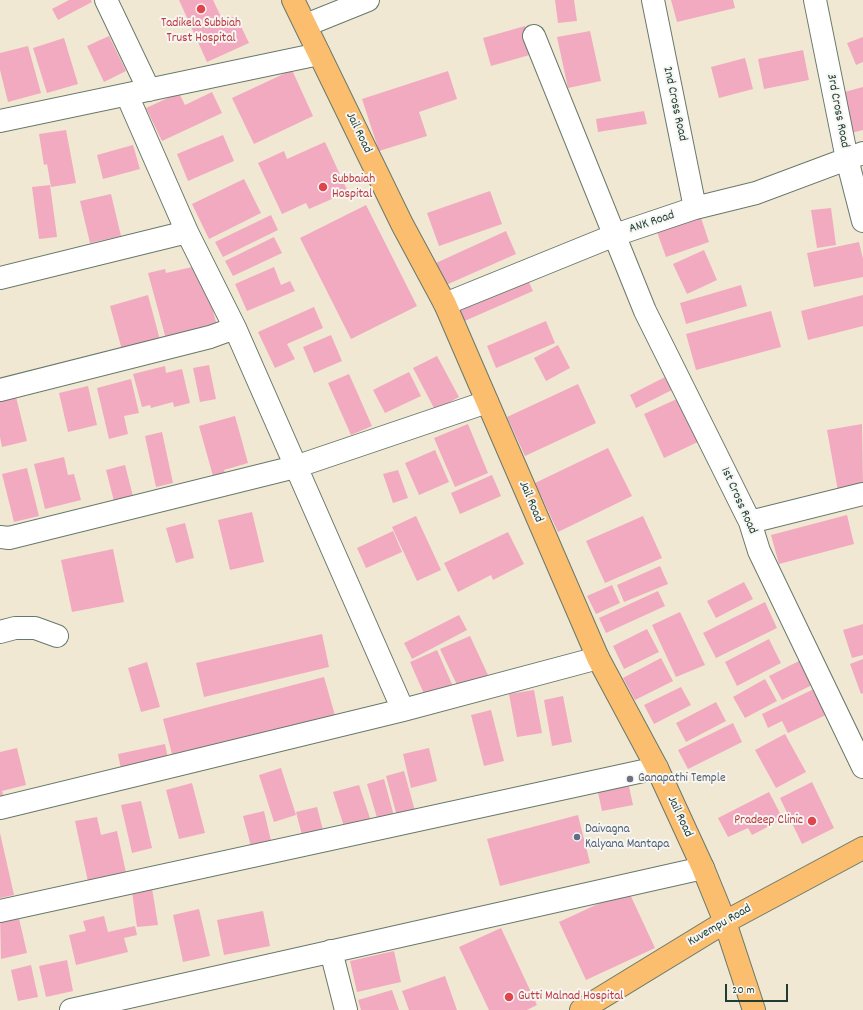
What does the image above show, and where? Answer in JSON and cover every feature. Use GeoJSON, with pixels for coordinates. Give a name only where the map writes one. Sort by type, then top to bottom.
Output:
{"type":"FeatureCollection","features":[{"type":"Feature","properties":{"kind":"main road","name":"Jail Road"},"geometry":{"type":"LineString","coordinates":[[294,0],[402,224],[444,304],[598,658],[657,768],[703,868],[725,922],[754,1010]]}},
{"type":"Feature","properties":{"kind":"main road","name":"Kuvempu Road"},"geometry":{"type":"LineString","coordinates":[[581,1010],[725,922],[863,848]]}},
{"type":"Feature","properties":{"kind":"street"},"geometry":{"type":"LineString","coordinates":[[106,0],[149,90]]}},
{"type":"Feature","properties":{"kind":"street"},"geometry":{"type":"LineString","coordinates":[[306,26],[368,0]]}},
{"type":"Feature","properties":{"kind":"street","name":"2nd Cross Road"},"geometry":{"type":"LineString","coordinates":[[653,0],[695,208]]}},
{"type":"Feature","properties":{"kind":"street","name":"3rd Cross Road"},"geometry":{"type":"LineString","coordinates":[[815,0],[855,156],[863,221]]}},
{"type":"Feature","properties":{"kind":"street","name":"1st Cross Road"},"geometry":{"type":"LineString","coordinates":[[534,36],[645,311],[750,522],[759,551],[863,767]]}},
{"type":"Feature","properties":{"kind":"street"},"geometry":{"type":"LineString","coordinates":[[0,121],[319,54]]}},
{"type":"Feature","properties":{"kind":"street"},"geometry":{"type":"LineString","coordinates":[[126,95],[187,232],[235,328],[403,710]]}},
{"type":"Feature","properties":{"kind":"street","name":"ANK Road"},"geometry":{"type":"LineString","coordinates":[[444,304],[615,235],[695,208],[756,193],[855,156]]}},
{"type":"Feature","properties":{"kind":"street"},"geometry":{"type":"LineString","coordinates":[[0,278],[187,232]]}},
{"type":"Feature","properties":{"kind":"street"},"geometry":{"type":"LineString","coordinates":[[0,390],[210,338],[235,328]]}},
{"type":"Feature","properties":{"kind":"street"},"geometry":{"type":"LineString","coordinates":[[0,537],[9,538],[295,467],[487,402]]}},
{"type":"Feature","properties":{"kind":"street"},"geometry":{"type":"LineString","coordinates":[[750,522],[863,494]]}},
{"type":"Feature","properties":{"kind":"street"},"geometry":{"type":"LineString","coordinates":[[0,632],[16,628],[35,628],[57,636]]}},
{"type":"Feature","properties":{"kind":"street"},"geometry":{"type":"LineString","coordinates":[[0,808],[403,710],[598,658]]}},
{"type":"Feature","properties":{"kind":"street"},"geometry":{"type":"LineString","coordinates":[[0,911],[657,768]]}},
{"type":"Feature","properties":{"kind":"street"},"geometry":{"type":"LineString","coordinates":[[71,1010],[703,868]]}},
{"type":"Feature","properties":{"kind":"street"},"geometry":{"type":"LineString","coordinates":[[331,951],[346,1010]]}},
{"type":"Feature","properties":{"kind":"building"},"geometry":{"type":"Polygon","coordinates":[[[69,0],[91,0],[92,2],[58,20],[52,9],[69,0]]]}},
{"type":"Feature","properties":{"kind":"building"},"geometry":{"type":"Polygon","coordinates":[[[179,0],[213,0],[223,21],[236,16],[249,43],[207,62],[179,0]]]}},
{"type":"Feature","properties":{"kind":"building"},"geometry":{"type":"Polygon","coordinates":[[[555,0],[574,0],[577,21],[558,23],[555,0]]]}},
{"type":"Feature","properties":{"kind":"building"},"geometry":{"type":"Polygon","coordinates":[[[671,0],[733,0],[735,8],[677,22],[671,0]]]}},
{"type":"Feature","properties":{"kind":"building"},"geometry":{"type":"Polygon","coordinates":[[[525,26],[533,54],[491,66],[483,38],[525,26]]]}},
{"type":"Feature","properties":{"kind":"building"},"geometry":{"type":"Polygon","coordinates":[[[590,31],[601,81],[568,88],[557,37],[590,31]]]}},
{"type":"Feature","properties":{"kind":"building"},"geometry":{"type":"Polygon","coordinates":[[[109,36],[126,71],[104,82],[87,46],[109,36]]]}},
{"type":"Feature","properties":{"kind":"building"},"geometry":{"type":"Polygon","coordinates":[[[863,37],[863,62],[856,65],[847,43],[863,37]]]}},
{"type":"Feature","properties":{"kind":"building"},"geometry":{"type":"Polygon","coordinates":[[[64,38],[78,84],[47,93],[33,48],[64,38]]]}},
{"type":"Feature","properties":{"kind":"building"},"geometry":{"type":"Polygon","coordinates":[[[28,46],[41,93],[8,102],[0,70],[0,53],[28,46]]]}},
{"type":"Feature","properties":{"kind":"building"},"geometry":{"type":"Polygon","coordinates":[[[803,50],[809,80],[764,89],[758,59],[803,50]]]}},
{"type":"Feature","properties":{"kind":"building"},"geometry":{"type":"Polygon","coordinates":[[[745,58],[753,89],[719,98],[711,67],[745,58]]]}},
{"type":"Feature","properties":{"kind":"building"},"geometry":{"type":"Polygon","coordinates":[[[292,70],[313,116],[254,144],[232,98],[292,70]]]}},
{"type":"Feature","properties":{"kind":"building"},"geometry":{"type":"Polygon","coordinates":[[[448,71],[457,99],[419,112],[427,136],[379,151],[362,99],[448,71]]]}},
{"type":"Feature","properties":{"kind":"building"},"geometry":{"type":"Polygon","coordinates":[[[863,87],[863,130],[847,134],[837,94],[863,87]]]}},
{"type":"Feature","properties":{"kind":"building"},"geometry":{"type":"Polygon","coordinates":[[[212,92],[222,113],[162,141],[146,108],[179,93],[185,105],[212,92]]]}},
{"type":"Feature","properties":{"kind":"building"},"geometry":{"type":"Polygon","coordinates":[[[644,111],[647,124],[598,132],[596,119],[644,111]]]}},
{"type":"Feature","properties":{"kind":"building"},"geometry":{"type":"Polygon","coordinates":[[[66,130],[76,183],[51,187],[47,164],[44,165],[39,134],[66,130]]]}},
{"type":"Feature","properties":{"kind":"building"},"geometry":{"type":"Polygon","coordinates":[[[223,135],[234,161],[188,181],[177,154],[223,135]]]}},
{"type":"Feature","properties":{"kind":"building"},"geometry":{"type":"Polygon","coordinates":[[[325,142],[348,192],[309,209],[306,203],[282,214],[258,163],[284,151],[287,159],[325,142]]]}},
{"type":"Feature","properties":{"kind":"building"},"geometry":{"type":"Polygon","coordinates":[[[133,145],[140,169],[103,179],[97,155],[133,145]]]}},
{"type":"Feature","properties":{"kind":"building"},"geometry":{"type":"Polygon","coordinates":[[[244,179],[261,213],[209,239],[192,204],[244,179]]]}},
{"type":"Feature","properties":{"kind":"building"},"geometry":{"type":"Polygon","coordinates":[[[50,185],[57,237],[39,239],[32,187],[50,185]]]}},
{"type":"Feature","properties":{"kind":"building"},"geometry":{"type":"Polygon","coordinates":[[[490,191],[502,224],[439,246],[427,213],[490,191]]]}},
{"type":"Feature","properties":{"kind":"building"},"geometry":{"type":"Polygon","coordinates":[[[111,194],[121,236],[90,243],[80,201],[111,194]]]}},
{"type":"Feature","properties":{"kind":"building"},"geometry":{"type":"Polygon","coordinates":[[[366,205],[417,306],[351,339],[300,238],[366,205]]]}},
{"type":"Feature","properties":{"kind":"building"},"geometry":{"type":"Polygon","coordinates":[[[831,208],[836,245],[817,248],[811,210],[831,208]]]}},
{"type":"Feature","properties":{"kind":"building"},"geometry":{"type":"Polygon","coordinates":[[[271,215],[278,230],[223,257],[215,242],[271,215]]]}},
{"type":"Feature","properties":{"kind":"building"},"geometry":{"type":"Polygon","coordinates":[[[701,218],[709,242],[666,257],[657,232],[701,218]]]}},
{"type":"Feature","properties":{"kind":"building"},"geometry":{"type":"Polygon","coordinates":[[[506,231],[516,254],[446,285],[436,263],[506,231]]]}},
{"type":"Feature","properties":{"kind":"building"},"geometry":{"type":"Polygon","coordinates":[[[274,237],[282,253],[233,276],[225,261],[274,237]]]}},
{"type":"Feature","properties":{"kind":"building"},"geometry":{"type":"Polygon","coordinates":[[[859,242],[863,259],[863,277],[814,287],[807,253],[859,242]]]}},
{"type":"Feature","properties":{"kind":"building"},"geometry":{"type":"Polygon","coordinates":[[[704,250],[717,280],[687,294],[673,264],[704,250]]]}},
{"type":"Feature","properties":{"kind":"building"},"geometry":{"type":"Polygon","coordinates":[[[201,265],[217,326],[166,339],[148,273],[165,269],[166,273],[201,265]]]}},
{"type":"Feature","properties":{"kind":"building"},"geometry":{"type":"Polygon","coordinates":[[[274,267],[281,285],[290,281],[295,291],[247,311],[235,284],[274,267]]]}},
{"type":"Feature","properties":{"kind":"building"},"geometry":{"type":"Polygon","coordinates":[[[526,276],[533,291],[460,323],[453,308],[526,276]]]}},
{"type":"Feature","properties":{"kind":"building"},"geometry":{"type":"Polygon","coordinates":[[[741,285],[747,306],[686,324],[680,303],[741,285]]]}},
{"type":"Feature","properties":{"kind":"building"},"geometry":{"type":"Polygon","coordinates":[[[148,295],[160,340],[122,350],[110,306],[148,295]]]}},
{"type":"Feature","properties":{"kind":"building"},"geometry":{"type":"Polygon","coordinates":[[[863,295],[863,326],[808,340],[801,311],[863,295]]]}},
{"type":"Feature","properties":{"kind":"building"},"geometry":{"type":"Polygon","coordinates":[[[314,307],[323,328],[287,344],[295,359],[275,368],[258,332],[314,307]]]}},
{"type":"Feature","properties":{"kind":"building"},"geometry":{"type":"Polygon","coordinates":[[[771,311],[781,347],[696,370],[686,334],[771,311]]]}},
{"type":"Feature","properties":{"kind":"building"},"geometry":{"type":"Polygon","coordinates":[[[546,321],[555,343],[496,368],[487,346],[546,321]]]}},
{"type":"Feature","properties":{"kind":"building"},"geometry":{"type":"Polygon","coordinates":[[[331,335],[342,361],[314,373],[303,347],[331,335]]]}},
{"type":"Feature","properties":{"kind":"building"},"geometry":{"type":"Polygon","coordinates":[[[558,345],[570,368],[546,381],[534,358],[558,345]]]}},
{"type":"Feature","properties":{"kind":"building"},"geometry":{"type":"Polygon","coordinates":[[[437,356],[459,397],[435,410],[413,368],[437,356]]]}},
{"type":"Feature","properties":{"kind":"building"},"geometry":{"type":"Polygon","coordinates":[[[209,365],[216,399],[200,402],[193,368],[209,365]]]}},
{"type":"Feature","properties":{"kind":"building"},"geometry":{"type":"Polygon","coordinates":[[[165,366],[166,373],[182,369],[190,403],[174,407],[173,402],[151,408],[150,405],[142,407],[133,374],[165,366]]]}},
{"type":"Feature","properties":{"kind":"building"},"geometry":{"type":"Polygon","coordinates":[[[409,372],[421,396],[385,413],[373,390],[409,372]]]}},
{"type":"Feature","properties":{"kind":"building"},"geometry":{"type":"Polygon","coordinates":[[[349,374],[372,426],[351,435],[328,383],[349,374]]]}},
{"type":"Feature","properties":{"kind":"building"},"geometry":{"type":"Polygon","coordinates":[[[665,377],[672,390],[636,408],[630,395],[665,377]]]}},
{"type":"Feature","properties":{"kind":"building"},"geometry":{"type":"Polygon","coordinates":[[[131,379],[139,413],[124,416],[128,434],[109,439],[97,388],[131,379]]]}},
{"type":"Feature","properties":{"kind":"building"},"geometry":{"type":"Polygon","coordinates":[[[578,384],[596,423],[525,456],[507,417],[578,384]]]}},
{"type":"Feature","properties":{"kind":"building"},"geometry":{"type":"Polygon","coordinates":[[[88,386],[97,425],[68,432],[59,393],[88,386]]]}},
{"type":"Feature","properties":{"kind":"building"},"geometry":{"type":"Polygon","coordinates":[[[15,393],[27,441],[2,447],[0,437],[0,396],[15,393]]]}},
{"type":"Feature","properties":{"kind":"building"},"geometry":{"type":"Polygon","coordinates":[[[681,397],[702,440],[664,458],[644,414],[681,397]]]}},
{"type":"Feature","properties":{"kind":"building"},"geometry":{"type":"Polygon","coordinates":[[[235,416],[248,463],[224,470],[225,473],[213,476],[199,426],[235,416]]]}},
{"type":"Feature","properties":{"kind":"building"},"geometry":{"type":"Polygon","coordinates":[[[468,424],[488,473],[455,487],[434,438],[468,424]]]}},
{"type":"Feature","properties":{"kind":"building"},"geometry":{"type":"Polygon","coordinates":[[[862,424],[863,486],[838,491],[827,430],[862,424]]]}},
{"type":"Feature","properties":{"kind":"building"},"geometry":{"type":"Polygon","coordinates":[[[162,432],[173,483],[156,487],[145,436],[162,432]]]}},
{"type":"Feature","properties":{"kind":"building"},"geometry":{"type":"Polygon","coordinates":[[[608,448],[632,496],[558,532],[535,483],[608,448]]]}},
{"type":"Feature","properties":{"kind":"building"},"geometry":{"type":"Polygon","coordinates":[[[435,450],[449,482],[419,495],[405,463],[435,450]]]}},
{"type":"Feature","properties":{"kind":"building"},"geometry":{"type":"Polygon","coordinates":[[[64,457],[68,475],[74,474],[81,500],[45,509],[34,464],[64,457]]]}},
{"type":"Feature","properties":{"kind":"building"},"geometry":{"type":"Polygon","coordinates":[[[125,465],[134,500],[115,505],[106,470],[125,465]]]}},
{"type":"Feature","properties":{"kind":"building"},"geometry":{"type":"Polygon","coordinates":[[[27,468],[39,516],[14,522],[2,474],[27,468]]]}},
{"type":"Feature","properties":{"kind":"building"},"geometry":{"type":"Polygon","coordinates":[[[398,470],[408,498],[393,503],[383,474],[398,470]]]}},
{"type":"Feature","properties":{"kind":"building"},"geometry":{"type":"Polygon","coordinates":[[[492,475],[501,496],[460,514],[451,493],[492,475]]]}},
{"type":"Feature","properties":{"kind":"building"},"geometry":{"type":"Polygon","coordinates":[[[252,512],[264,562],[230,570],[218,520],[252,512]]]}},
{"type":"Feature","properties":{"kind":"building"},"geometry":{"type":"Polygon","coordinates":[[[847,515],[854,544],[779,564],[771,535],[847,515]]]}},
{"type":"Feature","properties":{"kind":"building"},"geometry":{"type":"Polygon","coordinates":[[[416,516],[441,570],[417,581],[392,527],[416,516]]]}},
{"type":"Feature","properties":{"kind":"building"},"geometry":{"type":"Polygon","coordinates":[[[643,516],[662,558],[605,583],[586,541],[643,516]]]}},
{"type":"Feature","properties":{"kind":"building"},"geometry":{"type":"Polygon","coordinates":[[[185,523],[194,558],[176,563],[166,528],[185,523]]]}},
{"type":"Feature","properties":{"kind":"building"},"geometry":{"type":"Polygon","coordinates":[[[393,531],[402,552],[366,568],[357,548],[393,531]]]}},
{"type":"Feature","properties":{"kind":"building"},"geometry":{"type":"Polygon","coordinates":[[[508,532],[524,564],[493,580],[491,575],[458,592],[444,563],[508,532]]]}},
{"type":"Feature","properties":{"kind":"building"},"geometry":{"type":"Polygon","coordinates":[[[113,549],[124,602],[72,612],[61,560],[113,549]]]}},
{"type":"Feature","properties":{"kind":"building"},"geometry":{"type":"Polygon","coordinates":[[[660,566],[668,584],[624,602],[617,585],[660,566]]]}},
{"type":"Feature","properties":{"kind":"building"},"geometry":{"type":"Polygon","coordinates":[[[744,582],[753,599],[716,618],[707,601],[744,582]]]}},
{"type":"Feature","properties":{"kind":"building"},"geometry":{"type":"Polygon","coordinates":[[[612,585],[620,603],[596,614],[587,596],[612,585]]]}},
{"type":"Feature","properties":{"kind":"building"},"geometry":{"type":"Polygon","coordinates":[[[658,591],[665,606],[606,633],[599,618],[658,591]]]}},
{"type":"Feature","properties":{"kind":"building"},"geometry":{"type":"Polygon","coordinates":[[[765,602],[777,628],[716,658],[703,633],[765,602]]]}},
{"type":"Feature","properties":{"kind":"building"},"geometry":{"type":"Polygon","coordinates":[[[680,612],[705,665],[676,677],[652,625],[680,612]]]}},
{"type":"Feature","properties":{"kind":"building"},"geometry":{"type":"Polygon","coordinates":[[[459,615],[467,630],[412,659],[404,643],[459,615]]]}},
{"type":"Feature","properties":{"kind":"building"},"geometry":{"type":"Polygon","coordinates":[[[863,624],[863,655],[852,658],[843,630],[863,624]]]}},
{"type":"Feature","properties":{"kind":"building"},"geometry":{"type":"Polygon","coordinates":[[[647,629],[659,652],[624,669],[613,646],[647,629]]]}},
{"type":"Feature","properties":{"kind":"building"},"geometry":{"type":"Polygon","coordinates":[[[322,634],[329,667],[204,697],[196,663],[322,634]]]}},
{"type":"Feature","properties":{"kind":"building"},"geometry":{"type":"Polygon","coordinates":[[[470,636],[488,675],[459,689],[440,649],[470,636]]]}},
{"type":"Feature","properties":{"kind":"building"},"geometry":{"type":"Polygon","coordinates":[[[769,639],[781,663],[737,686],[725,662],[769,639]]]}},
{"type":"Feature","properties":{"kind":"building"},"geometry":{"type":"Polygon","coordinates":[[[437,650],[455,691],[428,703],[410,662],[437,650]]]}},
{"type":"Feature","properties":{"kind":"building"},"geometry":{"type":"Polygon","coordinates":[[[661,658],[673,681],[635,700],[623,678],[661,658]]]}},
{"type":"Feature","properties":{"kind":"building"},"geometry":{"type":"Polygon","coordinates":[[[803,659],[816,683],[782,700],[769,676],[803,659]]]}},
{"type":"Feature","properties":{"kind":"building"},"geometry":{"type":"Polygon","coordinates":[[[863,659],[863,693],[861,694],[850,664],[863,659]]]}},
{"type":"Feature","properties":{"kind":"building"},"geometry":{"type":"Polygon","coordinates":[[[147,662],[160,707],[141,712],[128,668],[147,662]]]}},
{"type":"Feature","properties":{"kind":"building"},"geometry":{"type":"Polygon","coordinates":[[[324,677],[336,719],[174,762],[163,719],[324,677]]]}},
{"type":"Feature","properties":{"kind":"building"},"geometry":{"type":"Polygon","coordinates":[[[765,679],[777,701],[745,718],[733,697],[765,679]]]}},
{"type":"Feature","properties":{"kind":"building"},"geometry":{"type":"Polygon","coordinates":[[[681,687],[691,705],[654,724],[644,705],[681,687]]]}},
{"type":"Feature","properties":{"kind":"building"},"geometry":{"type":"Polygon","coordinates":[[[818,687],[830,713],[788,733],[782,721],[768,728],[762,714],[818,687]]]}},
{"type":"Feature","properties":{"kind":"building"},"geometry":{"type":"Polygon","coordinates":[[[534,690],[542,733],[517,737],[509,694],[534,690]]]}},
{"type":"Feature","properties":{"kind":"building"},"geometry":{"type":"Polygon","coordinates":[[[563,696],[572,742],[552,746],[544,700],[563,696]]]}},
{"type":"Feature","properties":{"kind":"building"},"geometry":{"type":"Polygon","coordinates":[[[716,702],[726,721],[686,742],[676,723],[716,702]]]}},
{"type":"Feature","properties":{"kind":"building"},"geometry":{"type":"Polygon","coordinates":[[[491,710],[504,761],[484,766],[471,715],[491,710]]]}},
{"type":"Feature","properties":{"kind":"building"},"geometry":{"type":"Polygon","coordinates":[[[733,723],[742,742],[688,769],[678,750],[733,723]]]}},
{"type":"Feature","properties":{"kind":"building"},"geometry":{"type":"Polygon","coordinates":[[[785,734],[806,772],[776,788],[755,750],[785,734]]]}},
{"type":"Feature","properties":{"kind":"building"},"geometry":{"type":"Polygon","coordinates":[[[165,744],[169,763],[122,774],[118,754],[165,744]]]}},
{"type":"Feature","properties":{"kind":"building"},"geometry":{"type":"Polygon","coordinates":[[[17,748],[26,785],[2,791],[5,800],[0,802],[0,752],[17,748]]]}},
{"type":"Feature","properties":{"kind":"building"},"geometry":{"type":"Polygon","coordinates":[[[429,748],[437,781],[411,788],[403,754],[429,748]]]}},
{"type":"Feature","properties":{"kind":"building"},"geometry":{"type":"Polygon","coordinates":[[[281,768],[296,815],[274,822],[259,775],[281,768]]]}},
{"type":"Feature","properties":{"kind":"building"},"geometry":{"type":"Polygon","coordinates":[[[404,771],[415,811],[397,816],[386,776],[404,771]]]}},
{"type":"Feature","properties":{"kind":"building"},"geometry":{"type":"Polygon","coordinates":[[[627,777],[633,805],[602,811],[596,783],[627,777]]]}},
{"type":"Feature","properties":{"kind":"building"},"geometry":{"type":"Polygon","coordinates":[[[384,779],[394,816],[378,821],[367,784],[384,779]]]}},
{"type":"Feature","properties":{"kind":"building"},"geometry":{"type":"Polygon","coordinates":[[[812,782],[834,828],[802,844],[780,798],[812,782]]]}},
{"type":"Feature","properties":{"kind":"building"},"geometry":{"type":"Polygon","coordinates":[[[192,783],[205,833],[179,839],[166,790],[192,783]]]}},
{"type":"Feature","properties":{"kind":"building"},"geometry":{"type":"Polygon","coordinates":[[[359,785],[372,824],[346,833],[333,792],[359,785]]]}},
{"type":"Feature","properties":{"kind":"building"},"geometry":{"type":"Polygon","coordinates":[[[769,792],[783,819],[752,835],[748,828],[728,837],[718,818],[769,792]]]}},
{"type":"Feature","properties":{"kind":"building"},"geometry":{"type":"Polygon","coordinates":[[[141,801],[152,848],[132,853],[121,805],[141,801]]]}},
{"type":"Feature","properties":{"kind":"building"},"geometry":{"type":"Polygon","coordinates":[[[317,807],[323,830],[302,835],[296,812],[317,807]]]}},
{"type":"Feature","properties":{"kind":"building"},"geometry":{"type":"Polygon","coordinates":[[[264,811],[273,849],[253,854],[243,816],[264,811]]]}},
{"type":"Feature","properties":{"kind":"building"},"geometry":{"type":"Polygon","coordinates":[[[578,815],[590,863],[500,886],[487,839],[578,815]]]}},
{"type":"Feature","properties":{"kind":"building"},"geometry":{"type":"Polygon","coordinates":[[[97,817],[101,835],[117,831],[128,882],[90,891],[75,821],[97,817]]]}},
{"type":"Feature","properties":{"kind":"building"},"geometry":{"type":"Polygon","coordinates":[[[0,833],[14,895],[0,898],[0,833]]]}},
{"type":"Feature","properties":{"kind":"building"},"geometry":{"type":"Polygon","coordinates":[[[151,882],[158,925],[137,927],[131,885],[151,882]]]}},
{"type":"Feature","properties":{"kind":"building"},"geometry":{"type":"Polygon","coordinates":[[[628,890],[655,948],[586,980],[559,922],[628,890]]]}},
{"type":"Feature","properties":{"kind":"building"},"geometry":{"type":"Polygon","coordinates":[[[199,909],[210,956],[183,962],[173,915],[199,909]]]}},
{"type":"Feature","properties":{"kind":"building"},"geometry":{"type":"Polygon","coordinates":[[[17,910],[27,953],[1,959],[0,914],[17,910]]]}},
{"type":"Feature","properties":{"kind":"building"},"geometry":{"type":"Polygon","coordinates":[[[263,911],[270,946],[224,955],[217,920],[263,911]]]}},
{"type":"Feature","properties":{"kind":"building"},"geometry":{"type":"Polygon","coordinates":[[[104,916],[108,932],[135,926],[137,935],[124,938],[128,952],[76,965],[69,935],[86,931],[83,921],[104,916]]]}},
{"type":"Feature","properties":{"kind":"building"},"geometry":{"type":"Polygon","coordinates":[[[501,928],[537,1005],[527,1010],[489,1010],[459,947],[501,928]]]}},
{"type":"Feature","properties":{"kind":"building"},"geometry":{"type":"Polygon","coordinates":[[[394,951],[401,982],[357,992],[350,961],[394,951]]]}},
{"type":"Feature","properties":{"kind":"building"},"geometry":{"type":"Polygon","coordinates":[[[67,960],[73,991],[46,997],[39,966],[67,960]]]}},
{"type":"Feature","properties":{"kind":"building"},"geometry":{"type":"Polygon","coordinates":[[[31,965],[38,997],[18,1001],[11,970],[31,965]]]}},
{"type":"Feature","properties":{"kind":"building"},"geometry":{"type":"Polygon","coordinates":[[[445,976],[457,1010],[409,1010],[402,991],[445,976]]]}},
{"type":"Feature","properties":{"kind":"building"},"geometry":{"type":"Polygon","coordinates":[[[392,990],[399,1010],[361,1010],[358,1000],[392,990]]]}},
{"type":"Feature","properties":{"kind":"place","name":"Tadikela Subbiah Trust Hospital"},"geometry":{"type":"Point","coordinates":[201,9]}},
{"type":"Feature","properties":{"kind":"place","name":"Subbaiah Hospital"},"geometry":{"type":"Point","coordinates":[323,187]}},
{"type":"Feature","properties":{"kind":"place","name":"Ganapathi Temple"},"geometry":{"type":"Point","coordinates":[630,779]}},
{"type":"Feature","properties":{"kind":"place","name":"Pradeep Clinic"},"geometry":{"type":"Point","coordinates":[812,821]}},
{"type":"Feature","properties":{"kind":"place","name":"Daivagna Kalyana Mantapa"},"geometry":{"type":"Point","coordinates":[577,837]}},
{"type":"Feature","properties":{"kind":"place","name":"Gutti Malnad Hospital"},"geometry":{"type":"Point","coordinates":[509,997]}}]}
